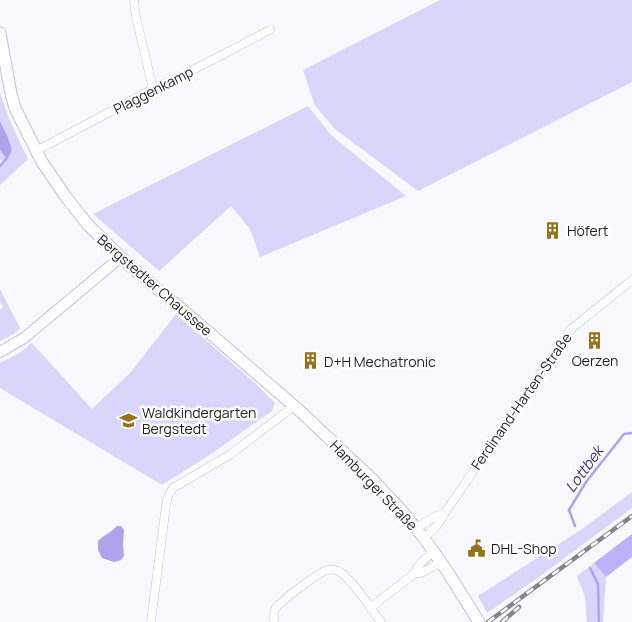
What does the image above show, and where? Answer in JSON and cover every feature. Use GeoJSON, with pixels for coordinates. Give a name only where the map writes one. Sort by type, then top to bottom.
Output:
{"type":"FeatureCollection","features":[{"type":"Feature","properties":{"kind":"main road","name":"Bergstedter Chaussee"},"geometry":{"type":"LineString","coordinates":[[0,33],[4,79],[15,108],[36,151],[83,218],[121,257],[294,406]]}},
{"type":"Feature","properties":{"kind":"main road","name":"Hamburger Straße"},"geometry":{"type":"LineString","coordinates":[[294,406],[372,479],[402,510],[438,557],[479,622]]}},
{"type":"Feature","properties":{"kind":"street"},"geometry":{"type":"LineString","coordinates":[[134,0],[136,17],[153,89]]}},
{"type":"Feature","properties":{"kind":"street","name":"Plaggenkamp"},"geometry":{"type":"LineString","coordinates":[[36,151],[270,30]]}},
{"type":"Feature","properties":{"kind":"street"},"geometry":{"type":"LineString","coordinates":[[0,352],[24,338],[121,257]]}},
{"type":"Feature","properties":{"kind":"street","name":"Ferdinand-Harten-Straße"},"geometry":{"type":"LineString","coordinates":[[424,538],[441,522],[444,514],[571,329],[632,280]]}},
{"type":"Feature","properties":{"kind":"street"},"geometry":{"type":"LineString","coordinates":[[151,622],[166,505],[170,492],[178,484],[239,449],[294,406]]}},
{"type":"Feature","properties":{"kind":"street"},"geometry":{"type":"LineString","coordinates":[[416,528],[436,516],[444,514]]}},
{"type":"Feature","properties":{"kind":"street"},"geometry":{"type":"LineString","coordinates":[[370,608],[415,573],[421,573],[438,557]]}},
{"type":"Feature","properties":{"kind":"street"},"geometry":{"type":"LineString","coordinates":[[274,619],[276,608],[308,582],[325,571],[337,570],[342,573],[381,622]]}},
{"type":"Feature","properties":{"kind":"shaded area"},"geometry":{"type":"Polygon","coordinates":[[[440,0],[632,0],[632,82],[418,191],[335,129],[315,106],[303,70],[440,0]]]}},
{"type":"Feature","properties":{"kind":"shaded area"},"geometry":{"type":"Polygon","coordinates":[[[0,92],[12,126],[28,159],[0,185],[0,164],[2,162],[0,150],[6,158],[10,144],[0,121],[0,92]]]}},
{"type":"Feature","properties":{"kind":"shaded area"},"geometry":{"type":"Polygon","coordinates":[[[308,106],[331,135],[406,196],[260,257],[250,229],[231,206],[159,271],[93,214],[308,106]]]}},
{"type":"Feature","properties":{"kind":"shaded area"},"geometry":{"type":"Polygon","coordinates":[[[0,121],[11,146],[10,155],[7,158],[0,150],[0,121]]]}},
{"type":"Feature","properties":{"kind":"shaded area"},"geometry":{"type":"Polygon","coordinates":[[[0,289],[20,328],[14,334],[0,341],[0,310],[3,307],[0,301],[0,289]]]}},
{"type":"Feature","properties":{"kind":"shaded area"},"geometry":{"type":"Polygon","coordinates":[[[176,314],[275,403],[272,411],[211,454],[162,485],[0,388],[0,363],[18,354],[32,343],[92,409],[131,372],[176,314]]]}},
{"type":"Feature","properties":{"kind":"shaded area"},"geometry":{"type":"Polygon","coordinates":[[[632,492],[632,508],[487,613],[478,596],[582,529],[632,492]]]}},
{"type":"Feature","properties":{"kind":"shaded area"},"geometry":{"type":"Polygon","coordinates":[[[117,526],[121,526],[124,530],[124,556],[121,560],[114,562],[102,558],[98,550],[98,541],[117,526]]]}},
{"type":"Feature","properties":{"kind":"shaded area"},"geometry":{"type":"Polygon","coordinates":[[[632,534],[632,557],[606,577],[594,563],[632,534]]]}},
{"type":"Feature","properties":{"kind":"shaded area"},"geometry":{"type":"Polygon","coordinates":[[[594,563],[606,577],[603,622],[587,622],[585,597],[577,576],[594,563]]]}},
{"type":"Feature","properties":{"kind":"waterway"},"geometry":{"type":"LineString","coordinates":[[0,166],[7,158]]}},
{"type":"Feature","properties":{"kind":"waterway","name":"Lottbek"},"geometry":{"type":"LineString","coordinates":[[575,526],[569,510],[586,482],[624,434],[632,433]]}},
{"type":"Feature","properties":{"kind":"waterway","name":"Lottbek"},"geometry":{"type":"LineString","coordinates":[[590,568],[598,584],[599,622]]}},
{"type":"Feature","properties":{"kind":"railway"},"geometry":{"type":"LineString","coordinates":[[488,622],[632,516]]}},
{"type":"Feature","properties":{"kind":"railway"},"geometry":{"type":"LineString","coordinates":[[502,622],[519,607]]}},
{"type":"Feature","properties":{"kind":"place","name":"Höfert"},"geometry":{"type":"Point","coordinates":[553,230]}},
{"type":"Feature","properties":{"kind":"place","name":"Oerzen"},"geometry":{"type":"Point","coordinates":[595,340]}},
{"type":"Feature","properties":{"kind":"place","name":"D+H Mechatronic"},"geometry":{"type":"Point","coordinates":[310,361]}},
{"type":"Feature","properties":{"kind":"place","name":"Waldkindergarten Bergstedt"},"geometry":{"type":"Point","coordinates":[128,420]}},
{"type":"Feature","properties":{"kind":"place","name":"DHL-Shop"},"geometry":{"type":"Point","coordinates":[477,548]}}]}
